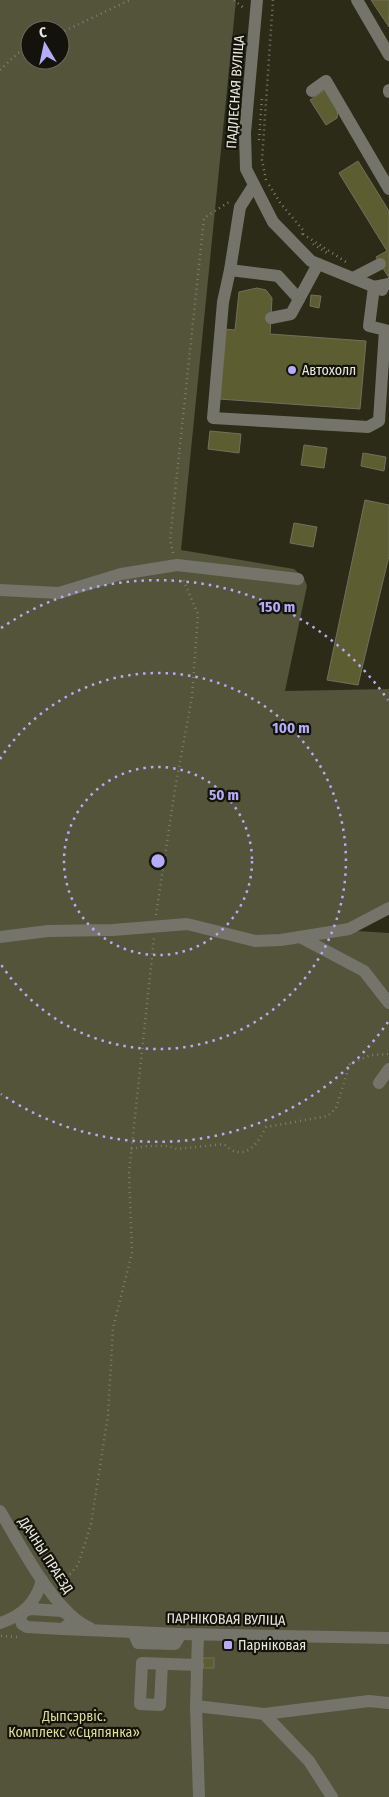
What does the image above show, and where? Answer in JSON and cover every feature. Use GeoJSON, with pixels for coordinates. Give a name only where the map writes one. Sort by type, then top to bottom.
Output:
{"type":"FeatureCollection","features":[{"type":"Feature","properties":{"kind":"street","name":"ПАДЛЕСНАЯ ВУЛІЦА"},"geometry":{"type":"LineString","coordinates":[[257,0],[245,148],[246,168],[273,222],[297,248],[318,264],[348,270],[374,287],[389,292]]}},
{"type":"Feature","properties":{"kind":"street"},"geometry":{"type":"LineString","coordinates":[[357,0],[389,55]]}},
{"type":"Feature","properties":{"kind":"street"},"geometry":{"type":"LineString","coordinates":[[312,91],[326,81],[389,189]]}},
{"type":"Feature","properties":{"kind":"street"},"geometry":{"type":"LineString","coordinates":[[254,185],[240,206],[230,270],[222,302],[213,418],[368,427],[379,421],[385,330],[369,326],[374,287],[389,284]]}},
{"type":"Feature","properties":{"kind":"street"},"geometry":{"type":"LineString","coordinates":[[271,318],[291,314],[318,264]]}},
{"type":"Feature","properties":{"kind":"street"},"geometry":{"type":"LineString","coordinates":[[348,270],[380,264]]}},
{"type":"Feature","properties":{"kind":"street"},"geometry":{"type":"LineString","coordinates":[[230,270],[278,276],[299,299]]}},
{"type":"Feature","properties":{"kind":"street"},"geometry":{"type":"LineString","coordinates":[[0,590],[59,593],[121,574],[177,565],[298,579]]}},
{"type":"Feature","properties":{"kind":"street"},"geometry":{"type":"LineString","coordinates":[[0,937],[48,931],[113,930],[155,925],[187,924],[255,941],[300,937],[349,929],[389,908]]}},
{"type":"Feature","properties":{"kind":"street"},"geometry":{"type":"LineString","coordinates":[[300,937],[364,971],[389,1003]]}},
{"type":"Feature","properties":{"kind":"street"},"geometry":{"type":"LineString","coordinates":[[380,1083],[389,1069]]}},
{"type":"Feature","properties":{"kind":"street","name":"ДАЧНЫ ПРАЕЗД"},"geometry":{"type":"LineString","coordinates":[[0,1511],[44,1583],[78,1623],[94,1630]]}},
{"type":"Feature","properties":{"kind":"street"},"geometry":{"type":"LineString","coordinates":[[29,1627],[21,1622],[23,1612],[37,1596],[44,1583]]}},
{"type":"Feature","properties":{"kind":"street"},"geometry":{"type":"LineString","coordinates":[[0,1624],[30,1609],[62,1611],[68,1613],[70,1624],[62,1629]]}},
{"type":"Feature","properties":{"kind":"street"},"geometry":{"type":"LineString","coordinates":[[0,1624],[29,1627]]}},
{"type":"Feature","properties":{"kind":"street","name":"ПАРНІКОВАЯ ВУЛІЦА"},"geometry":{"type":"LineString","coordinates":[[29,1627],[181,1634],[389,1638]]}},
{"type":"Feature","properties":{"kind":"street"},"geometry":{"type":"LineString","coordinates":[[198,1634],[196,1706],[199,1797]]}},
{"type":"Feature","properties":{"kind":"street"},"geometry":{"type":"LineString","coordinates":[[162,1664],[198,1665]]}},
{"type":"Feature","properties":{"kind":"street"},"geometry":{"type":"LineString","coordinates":[[196,1706],[264,1714],[369,1700],[389,1703]]}},
{"type":"Feature","properties":{"kind":"street"},"geometry":{"type":"LineString","coordinates":[[264,1714],[309,1761],[332,1797]]}},
{"type":"Feature","properties":{"kind":"street"},"geometry":{"type":"LineString","coordinates":[[320,1797],[323,1783]]}},
{"type":"Feature","properties":{"kind":"path"},"geometry":{"type":"LineString","coordinates":[[70,28],[130,0]]}},
{"type":"Feature","properties":{"kind":"path"},"geometry":{"type":"LineString","coordinates":[[271,0],[258,153],[266,185],[292,225]]}},
{"type":"Feature","properties":{"kind":"path"},"geometry":{"type":"LineString","coordinates":[[271,0],[262,160],[266,179],[281,204],[304,230],[302,237],[348,270]]}},
{"type":"Feature","properties":{"kind":"path"},"geometry":{"type":"LineString","coordinates":[[0,70],[20,52]]}},
{"type":"Feature","properties":{"kind":"path"},"geometry":{"type":"LineString","coordinates":[[44,1583],[70,1574],[78,1565],[91,1524],[108,1415],[113,1328],[132,1253],[129,1173],[131,1148],[155,925],[175,789],[192,697],[198,614],[177,565],[170,540],[204,218],[229,201]]}},
{"type":"Feature","properties":{"kind":"path"},"geometry":{"type":"LineString","coordinates":[[297,232],[303,234]]}},
{"type":"Feature","properties":{"kind":"path"},"geometry":{"type":"LineString","coordinates":[[131,1148],[148,1146],[177,1149],[224,1144],[231,1151],[242,1152],[255,1146],[266,1127],[328,1116],[336,1108],[350,1064],[371,1055],[389,1054]]}},
{"type":"Feature","properties":{"kind":"green space","name":"Дыпсэрвіс. Комплекс «Сцяпянка»"},"geometry":{"type":"Polygon","coordinates":[[[0,0],[236,0],[181,550],[294,569],[304,578],[307,586],[285,691],[389,689],[389,913],[342,930],[389,933],[389,1797],[0,1797],[0,0]]]}},
{"type":"Feature","properties":{"kind":"building"},"geometry":{"type":"Polygon","coordinates":[[[371,0],[389,0],[389,27],[371,0]]]}},
{"type":"Feature","properties":{"kind":"building"},"geometry":{"type":"Polygon","coordinates":[[[325,90],[338,110],[337,118],[326,125],[310,100],[325,90]]]}},
{"type":"Feature","properties":{"kind":"building"},"geometry":{"type":"Polygon","coordinates":[[[358,161],[389,211],[389,278],[376,257],[387,251],[339,173],[358,161]]]}},
{"type":"Feature","properties":{"kind":"building","name":"Автохолл"},"geometry":{"type":"Polygon","coordinates":[[[257,288],[266,290],[272,298],[270,334],[366,341],[360,409],[219,399],[224,329],[235,330],[239,292],[257,288]]]}},
{"type":"Feature","properties":{"kind":"building"},"geometry":{"type":"Polygon","coordinates":[[[311,295],[321,296],[319,308],[310,306],[311,295]]]}},
{"type":"Feature","properties":{"kind":"building"},"geometry":{"type":"Polygon","coordinates":[[[210,431],[241,434],[239,453],[208,449],[210,431]]]}},
{"type":"Feature","properties":{"kind":"building"},"geometry":{"type":"Polygon","coordinates":[[[304,445],[327,448],[324,468],[301,465],[304,445]]]}},
{"type":"Feature","properties":{"kind":"building"},"geometry":{"type":"Polygon","coordinates":[[[363,453],[386,457],[384,471],[361,466],[363,453]]]}},
{"type":"Feature","properties":{"kind":"building"},"geometry":{"type":"Polygon","coordinates":[[[365,500],[389,505],[389,556],[358,685],[327,680],[365,500]]]}},
{"type":"Feature","properties":{"kind":"building"},"geometry":{"type":"Polygon","coordinates":[[[294,523],[317,527],[313,547],[290,543],[294,523]]]}},
{"type":"Feature","properties":{"kind":"building"},"geometry":{"type":"Polygon","coordinates":[[[199,1658],[214,1658],[214,1668],[199,1668],[199,1658]]]}},
{"type":"Feature","properties":{"kind":"place","name":"Автохолл"},"geometry":{"type":"Point","coordinates":[292,370]}},
{"type":"Feature","properties":{"kind":"place","name":"Парніковая"},"geometry":{"type":"Point","coordinates":[228,1645]}}]}
